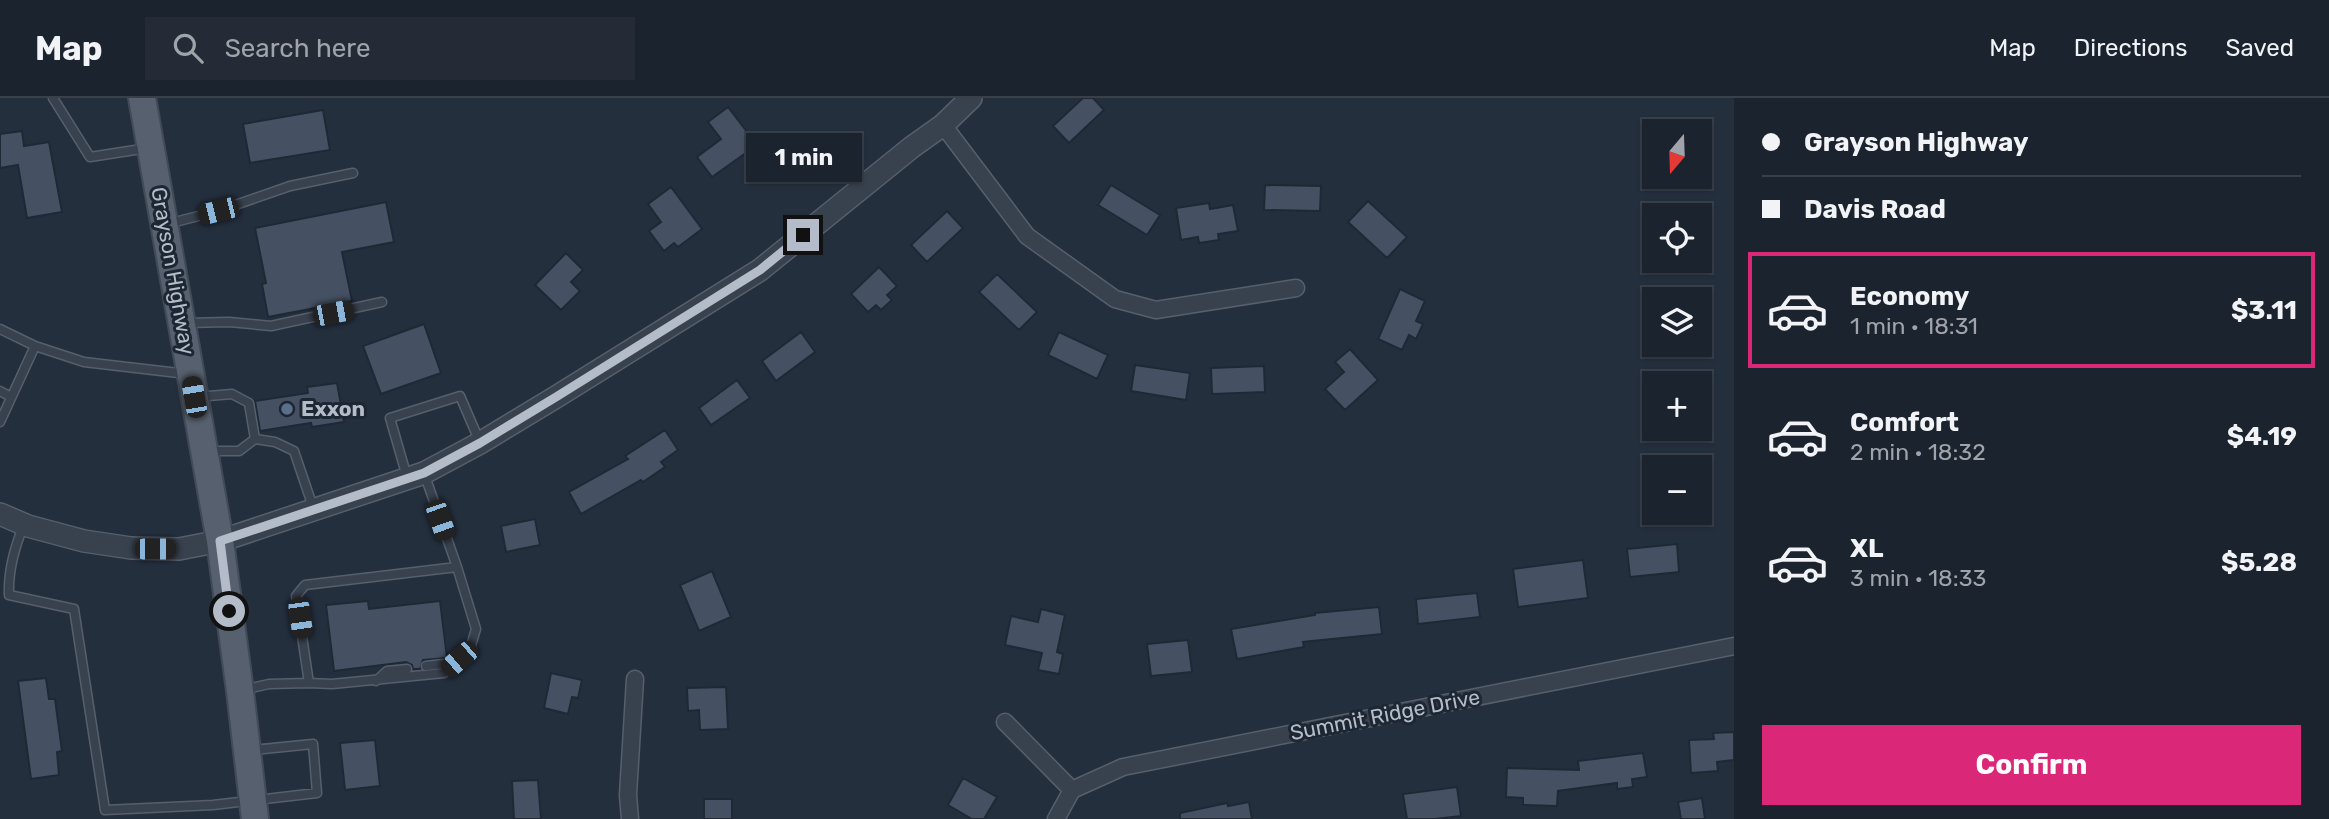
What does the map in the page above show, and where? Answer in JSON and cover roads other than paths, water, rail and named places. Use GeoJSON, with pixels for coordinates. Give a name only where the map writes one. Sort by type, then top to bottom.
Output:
{"type":"FeatureCollection","features":[{"type":"Feature","properties":{"kind":"main road","name":"Grayson Highway"},"geometry":{"type":"LineString","coordinates":[[142,98],[220,541],[254,810]]}},
{"type":"Feature","properties":{"kind":"street"},"geometry":{"type":"LineString","coordinates":[[0,514],[24,524],[84,541],[131,548],[179,549],[220,541],[416,476],[480,443],[760,270],[943,125],[971,98]]}},
{"type":"Feature","properties":{"kind":"street"},"geometry":{"type":"LineString","coordinates":[[943,125],[1027,236],[1115,299],[1156,310],[1296,288]]}},
{"type":"Feature","properties":{"kind":"street","name":"Summit Ridge Drive"},"geometry":{"type":"LineString","coordinates":[[1072,789],[1123,767],[1734,646]]}},
{"type":"Feature","properties":{"kind":"street"},"geometry":{"type":"LineString","coordinates":[[630,819],[628,795],[635,679]]}},
{"type":"Feature","properties":{"kind":"street"},"geometry":{"type":"LineString","coordinates":[[1005,722],[1072,789],[1056,819]]}},
{"type":"Feature","properties":{"kind":"lane"},"geometry":{"type":"LineString","coordinates":[[53,98],[90,158],[151,147]]}},
{"type":"Feature","properties":{"kind":"lane"},"geometry":{"type":"LineString","coordinates":[[164,225],[218,211],[290,186],[353,173]]}},
{"type":"Feature","properties":{"kind":"lane"},"geometry":{"type":"LineString","coordinates":[[182,323],[229,322],[271,326],[382,302]]}},
{"type":"Feature","properties":{"kind":"lane"},"geometry":{"type":"LineString","coordinates":[[0,329],[35,346],[84,362],[232,394],[249,403],[255,439]]}},
{"type":"Feature","properties":{"kind":"lane"},"geometry":{"type":"LineString","coordinates":[[0,422],[35,346]]}},
{"type":"Feature","properties":{"kind":"lane"},"geometry":{"type":"LineString","coordinates":[[0,391],[11,397]]}},
{"type":"Feature","properties":{"kind":"lane"},"geometry":{"type":"LineString","coordinates":[[240,691],[269,684],[332,684],[444,673],[470,649],[476,629],[457,567],[390,418],[460,396],[480,443]]}},
{"type":"Feature","properties":{"kind":"lane"},"geometry":{"type":"LineString","coordinates":[[204,450],[239,451],[255,439],[275,442],[294,451],[314,510]]}},
{"type":"Feature","properties":{"kind":"lane"},"geometry":{"type":"LineString","coordinates":[[24,524],[13,551],[8,577],[9,595],[74,610],[105,810],[254,810],[317,793],[313,744],[247,751]]}},
{"type":"Feature","properties":{"kind":"lane"},"geometry":{"type":"LineString","coordinates":[[309,682],[296,596],[305,585],[457,567]]}},
{"type":"Feature","properties":{"kind":"lane"},"geometry":{"type":"LineString","coordinates":[[426,666],[443,664],[448,668]]}},
{"type":"Feature","properties":{"kind":"lane"},"geometry":{"type":"LineString","coordinates":[[376,681],[387,671],[407,669]]}},
{"type":"Feature","properties":{"kind":"place","name":"Exxon"},"geometry":{"type":"Point","coordinates":[287,409]}}]}
